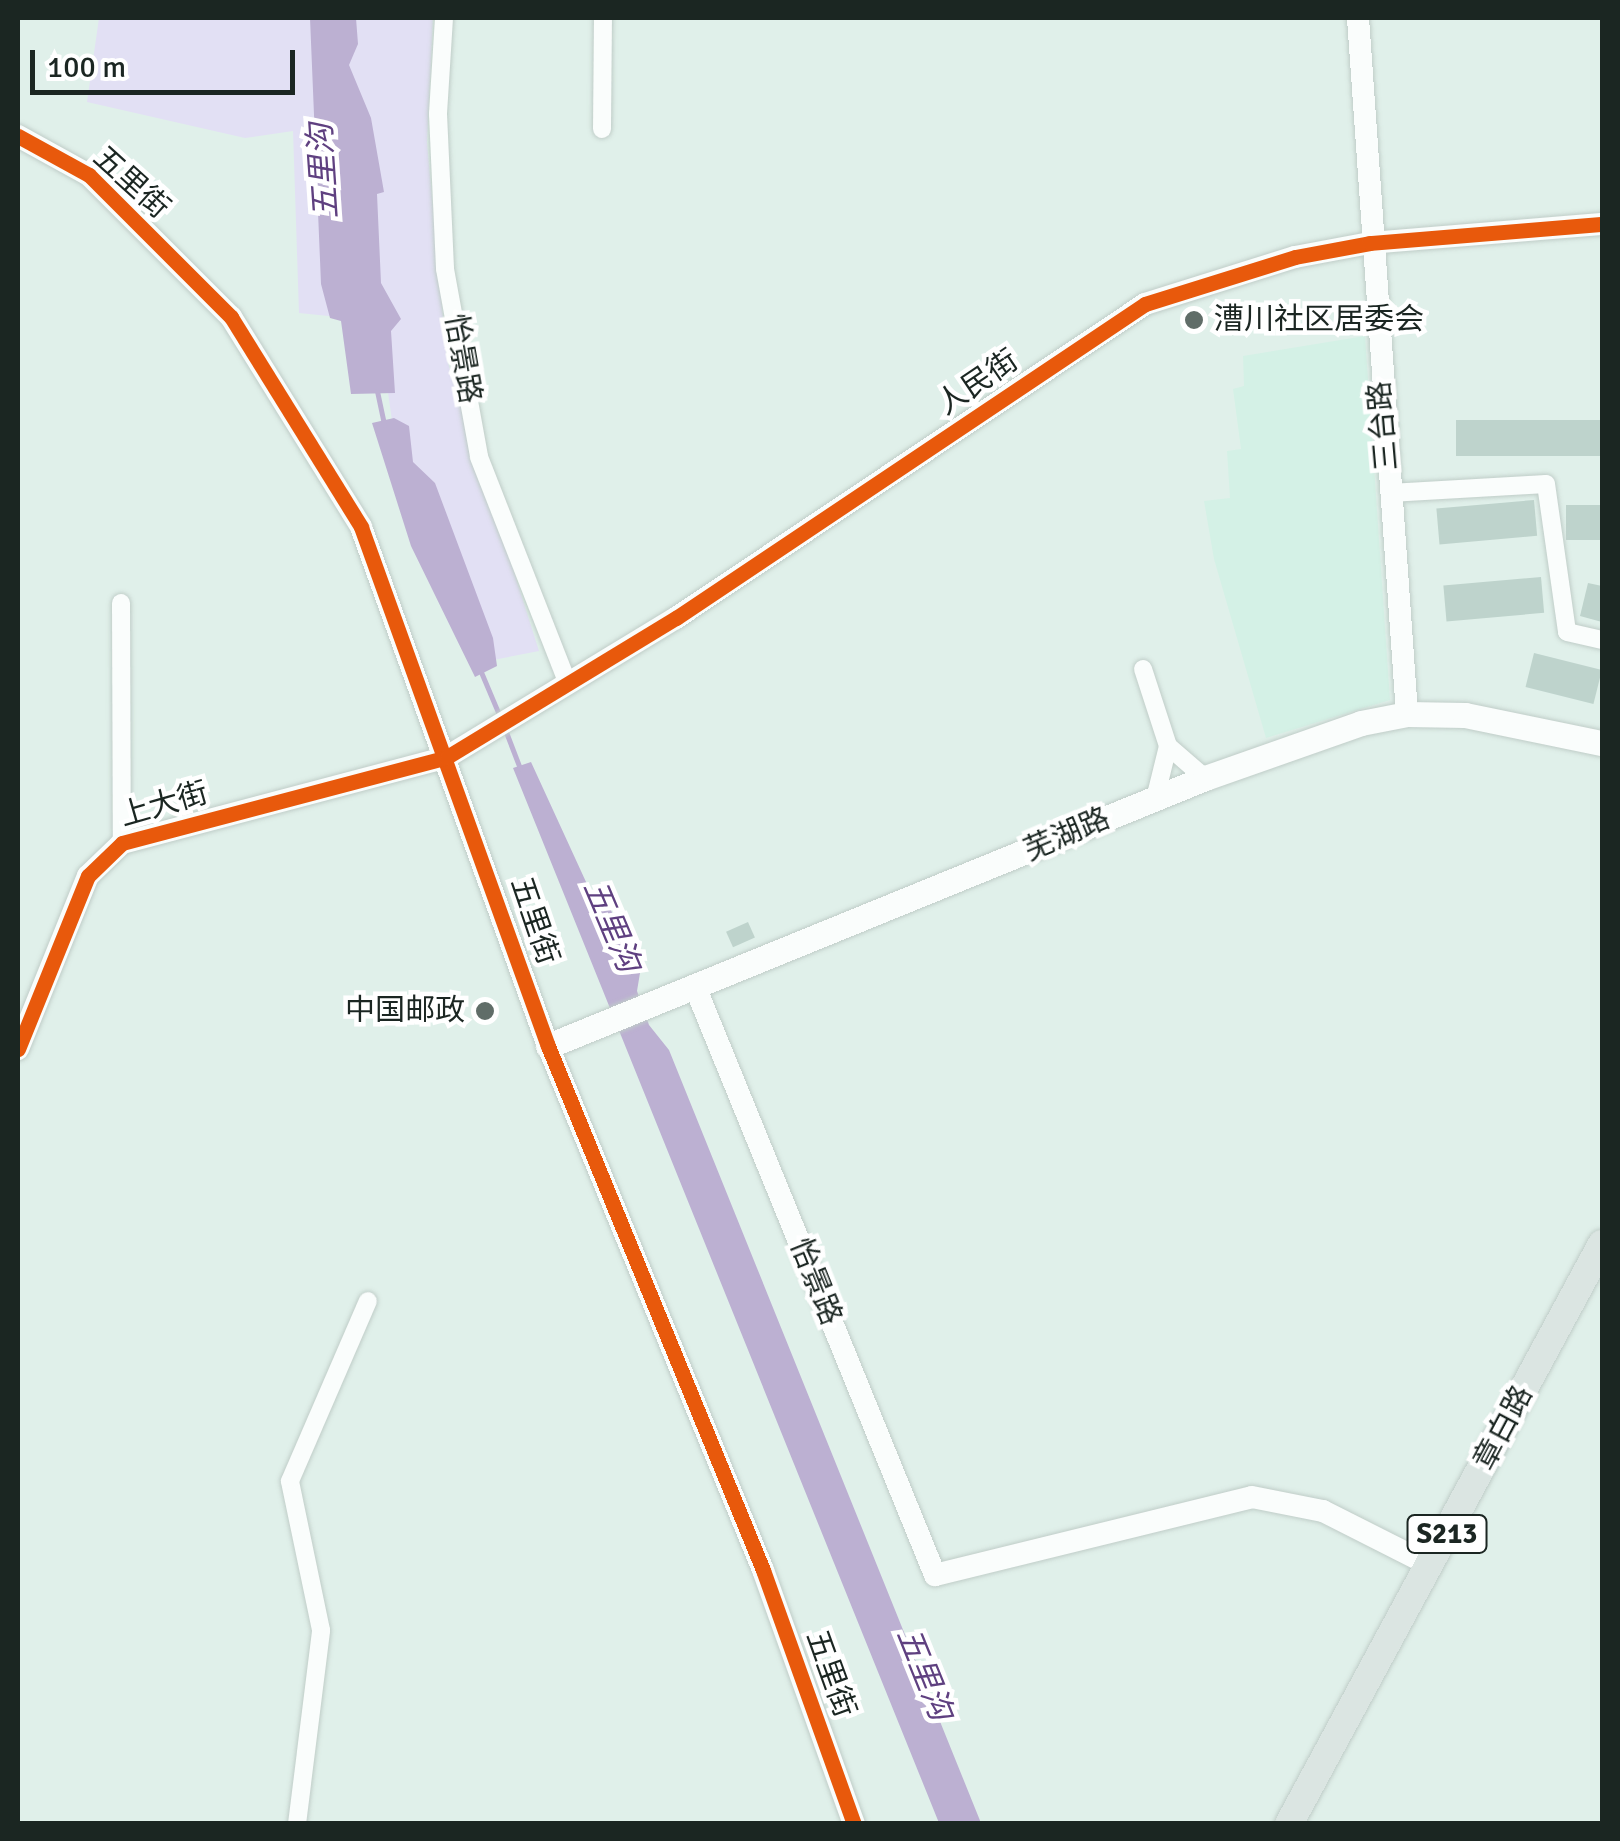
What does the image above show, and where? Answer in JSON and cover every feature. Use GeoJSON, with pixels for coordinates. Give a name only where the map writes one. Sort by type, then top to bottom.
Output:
{"type":"FeatureCollection","features":[{"type":"Feature","properties":{"kind":"main road","name":"芜湖路"},"geometry":{"type":"LineString","coordinates":[[548,1046],[696,989],[1206,778],[1362,722],[1407,714],[1522,724],[1602,743]]}},
{"type":"Feature","properties":{"kind":"main road","name":"章白路"},"geometry":{"type":"LineString","coordinates":[[1289,1824],[1602,1244]]}},
{"type":"Feature","properties":{"kind":"street","name":"怡景路"},"geometry":{"type":"LineString","coordinates":[[444,18],[438,114],[446,269],[476,438],[568,684]]}},
{"type":"Feature","properties":{"kind":"street"},"geometry":{"type":"LineString","coordinates":[[602,129],[603,18]]}},
{"type":"Feature","properties":{"kind":"street","name":"三台路"},"geometry":{"type":"LineString","coordinates":[[1358,18],[1370,244],[1407,714]]}},
{"type":"Feature","properties":{"kind":"street","name":"五里街"},"geometry":{"type":"LineString","coordinates":[[18,136],[89,175],[232,317],[360,527],[447,757],[548,1046],[763,1570],[854,1824]]}},
{"type":"Feature","properties":{"kind":"street","name":"人民街"},"geometry":{"type":"LineString","coordinates":[[447,757],[568,684],[1145,304],[1295,257],[1370,244],[1602,224]]}},
{"type":"Feature","properties":{"kind":"street"},"geometry":{"type":"LineString","coordinates":[[1390,494],[1546,484],[1567,632],[1602,640]]}},
{"type":"Feature","properties":{"kind":"street"},"geometry":{"type":"LineString","coordinates":[[121,603],[122,842]]}},
{"type":"Feature","properties":{"kind":"street"},"geometry":{"type":"LineString","coordinates":[[1142,669],[1168,746],[1206,778]]}},
{"type":"Feature","properties":{"kind":"street"},"geometry":{"type":"LineString","coordinates":[[1155,799],[1168,746]]}},
{"type":"Feature","properties":{"kind":"street","name":"上大街"},"geometry":{"type":"LineString","coordinates":[[18,1049],[88,876],[122,842],[447,757]]}},
{"type":"Feature","properties":{"kind":"street","name":"怡景路"},"geometry":{"type":"LineString","coordinates":[[696,989],[935,1575],[1252,1498],[1323,1511],[1430,1566]]}},
{"type":"Feature","properties":{"kind":"street"},"geometry":{"type":"LineString","coordinates":[[296,1824],[320,1630],[290,1481],[368,1301]]}},
{"type":"Feature","properties":{"kind":"shaded area"},"geometry":{"type":"Polygon","coordinates":[[[99,18],[433,18],[427,143],[447,360],[539,651],[483,662],[394,435],[378,321],[299,313],[293,131],[245,138],[87,102],[99,18]]]}},
{"type":"Feature","properties":{"kind":"shaded area"},"geometry":{"type":"Polygon","coordinates":[[[1365,336],[1390,700],[1266,738],[1214,559],[1204,501],[1230,498],[1227,451],[1241,449],[1233,389],[1244,386],[1243,356],[1365,336]]]}},
{"type":"Feature","properties":{"kind":"water"},"geometry":{"type":"Polygon","coordinates":[[[310,18],[356,18],[358,44],[349,65],[371,118],[384,192],[377,194],[381,283],[401,319],[391,331],[395,393],[351,394],[341,321],[330,318],[321,284],[310,18]]]}},
{"type":"Feature","properties":{"kind":"water"},"geometry":{"type":"Polygon","coordinates":[[[394,418],[409,426],[413,462],[435,483],[493,638],[497,666],[475,677],[411,546],[372,423],[394,418]]]}},
{"type":"Feature","properties":{"kind":"water"},"geometry":{"type":"Polygon","coordinates":[[[531,762],[592,895],[603,893],[640,973],[637,991],[649,1025],[669,1050],[981,1823],[939,1823],[513,768],[531,762]]]}},
{"type":"Feature","properties":{"kind":"building"},"geometry":{"type":"Polygon","coordinates":[[[1456,420],[1602,420],[1602,456],[1456,456],[1456,420]]]}},
{"type":"Feature","properties":{"kind":"building"},"geometry":{"type":"Polygon","coordinates":[[[1534,500],[1537,536],[1440,544],[1436,509],[1534,500]]]}},
{"type":"Feature","properties":{"kind":"building"},"geometry":{"type":"Polygon","coordinates":[[[1566,505],[1602,505],[1602,540],[1566,540],[1566,505]]]}},
{"type":"Feature","properties":{"kind":"building"},"geometry":{"type":"Polygon","coordinates":[[[1541,577],[1544,613],[1447,621],[1443,586],[1541,577]]]}},
{"type":"Feature","properties":{"kind":"building"},"geometry":{"type":"Polygon","coordinates":[[[1588,583],[1602,586],[1602,622],[1580,616],[1588,583]]]}},
{"type":"Feature","properties":{"kind":"building"},"geometry":{"type":"Polygon","coordinates":[[[1534,653],[1602,670],[1593,704],[1526,687],[1534,653]]]}},
{"type":"Feature","properties":{"kind":"building"},"geometry":{"type":"Polygon","coordinates":[[[748,922],[755,938],[733,947],[726,932],[748,922]]]}},
{"type":"Feature","properties":{"kind":"waterway","name":"五里沟"},"geometry":{"type":"LineString","coordinates":[[377,391],[384,425]]}},
{"type":"Feature","properties":{"kind":"waterway","name":"五里沟"},"geometry":{"type":"LineString","coordinates":[[481,672],[500,717]]}},
{"type":"Feature","properties":{"kind":"waterway","name":"五里沟"},"geometry":{"type":"LineString","coordinates":[[506,732],[520,768]]}},
{"type":"Feature","properties":{"kind":"cycle path"},"geometry":{"type":"LineString","coordinates":[[18,136],[89,175],[231,317],[361,527],[548,1046],[763,1570],[854,1824]]}},
{"type":"Feature","properties":{"kind":"cycle path"},"geometry":{"type":"LineString","coordinates":[[18,1049],[88,876],[122,843],[447,757],[676,618],[1145,304],[1295,257],[1370,243],[1602,224]]}},
{"type":"Feature","properties":{"kind":"place","name":"漕川社区居委会"},"geometry":{"type":"Point","coordinates":[1194,320]}},
{"type":"Feature","properties":{"kind":"place","name":"中国邮政"},"geometry":{"type":"Point","coordinates":[485,1011]}}]}
